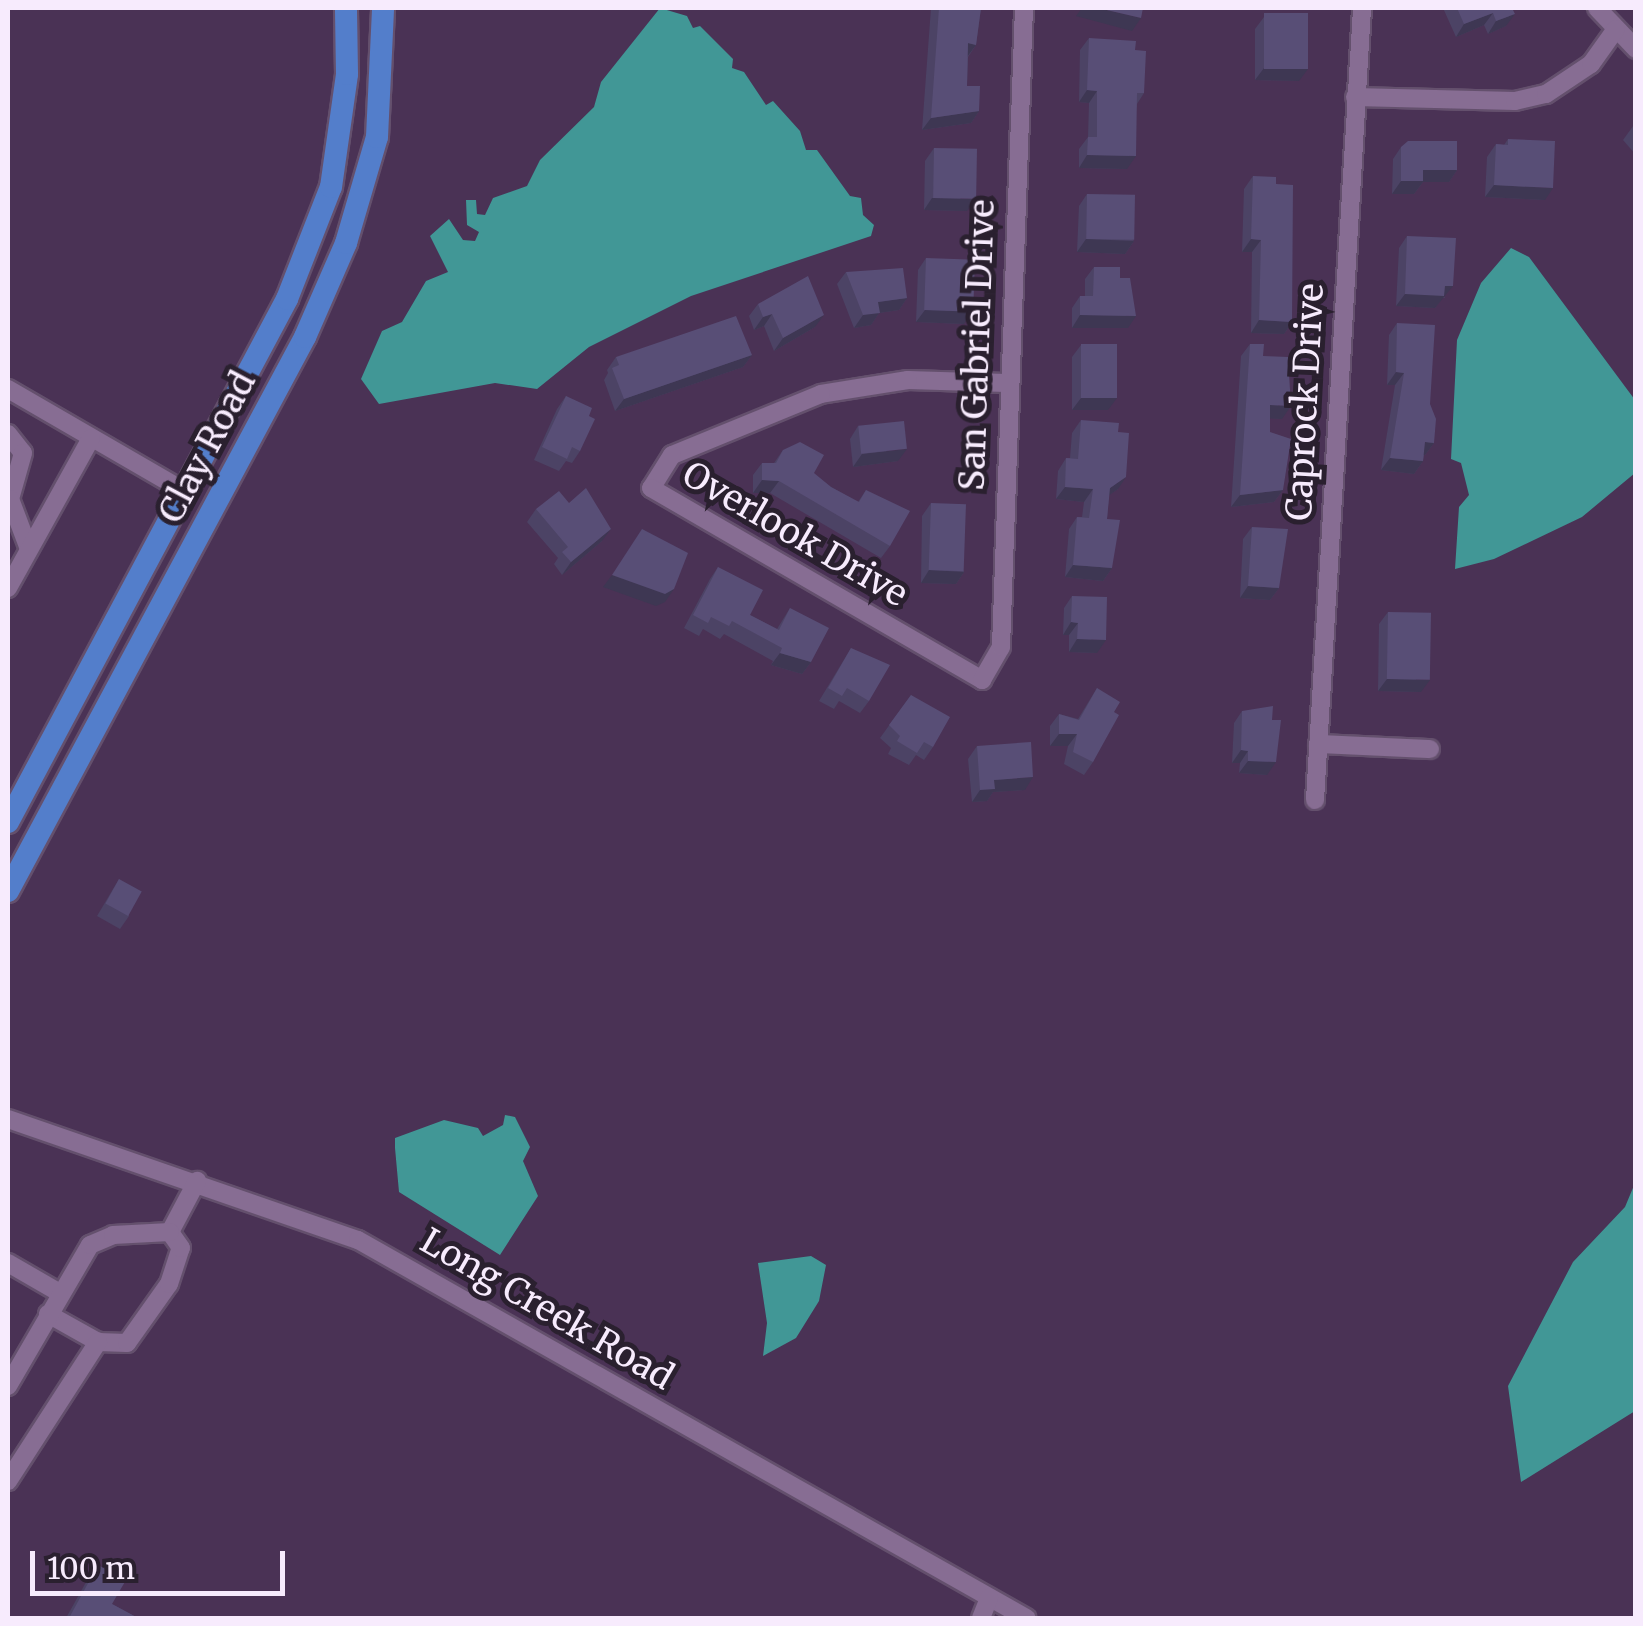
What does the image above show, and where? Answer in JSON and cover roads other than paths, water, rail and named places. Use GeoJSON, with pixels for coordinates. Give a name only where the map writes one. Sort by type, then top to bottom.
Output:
{"type":"FeatureCollection","features":[{"type":"Feature","properties":{"kind":"main road","name":"Clay Road"},"geometry":{"type":"LineString","coordinates":[[8,822],[287,299],[331,187],[347,74],[346,8]]}},
{"type":"Feature","properties":{"kind":"main road","name":"Clay Road"},"geometry":{"type":"LineString","coordinates":[[8,891],[306,337],[339,259],[376,137],[383,8]]}},
{"type":"Feature","properties":{"kind":"street","name":"San Gabriel Drive"},"geometry":{"type":"LineString","coordinates":[[982,680],[1001,647],[1006,383],[1024,8]]}},
{"type":"Feature","properties":{"kind":"street","name":"Caprock Drive"},"geometry":{"type":"LineString","coordinates":[[1315,800],[1362,8]]}},
{"type":"Feature","properties":{"kind":"street"},"geometry":{"type":"LineString","coordinates":[[1596,8],[1636,50]]}},
{"type":"Feature","properties":{"kind":"street"},"geometry":{"type":"LineString","coordinates":[[1356,98],[1516,101],[1546,94],[1591,64],[1616,29]]}},
{"type":"Feature","properties":{"kind":"street","name":"Overlook Drive"},"geometry":{"type":"LineString","coordinates":[[982,680],[651,488],[672,456],[822,394],[908,380],[1006,383]]}},
{"type":"Feature","properties":{"kind":"street"},"geometry":{"type":"LineString","coordinates":[[8,389],[184,491]]}},
{"type":"Feature","properties":{"kind":"street"},"geometry":{"type":"LineString","coordinates":[[8,434],[23,453],[10,500],[29,549]]}},
{"type":"Feature","properties":{"kind":"street"},"geometry":{"type":"LineString","coordinates":[[8,588],[92,438]]}},
{"type":"Feature","properties":{"kind":"street"},"geometry":{"type":"LineString","coordinates":[[1318,744],[1430,749]]}},
{"type":"Feature","properties":{"kind":"street","name":"Long Creek Road"},"geometry":{"type":"LineString","coordinates":[[8,1119],[197,1181],[358,1240],[1026,1618]]}},
{"type":"Feature","properties":{"kind":"street"},"geometry":{"type":"LineString","coordinates":[[170,1232],[197,1181]]}},
{"type":"Feature","properties":{"kind":"street"},"geometry":{"type":"LineString","coordinates":[[8,1386],[58,1292],[90,1245],[113,1235],[170,1232]]}},
{"type":"Feature","properties":{"kind":"street"},"geometry":{"type":"LineString","coordinates":[[48,1314],[98,1342],[127,1343],[169,1284],[181,1248],[170,1232]]}},
{"type":"Feature","properties":{"kind":"street"},"geometry":{"type":"LineString","coordinates":[[8,1263],[58,1292]]}},
{"type":"Feature","properties":{"kind":"street"},"geometry":{"type":"LineString","coordinates":[[8,1482],[98,1342]]}},
{"type":"Feature","properties":{"kind":"street"},"geometry":{"type":"LineString","coordinates":[[981,1618],[989,1598]]}}]}
